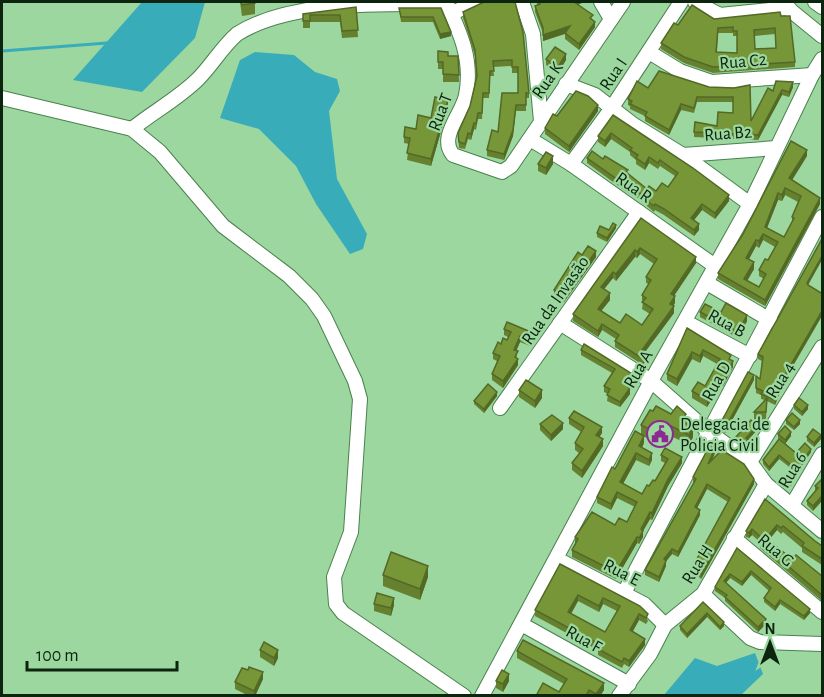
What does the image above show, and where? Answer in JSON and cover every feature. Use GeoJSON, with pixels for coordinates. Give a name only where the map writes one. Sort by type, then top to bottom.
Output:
{"type":"FeatureCollection","features":[{"type":"Feature","properties":{"kind":"street"},"geometry":{"type":"LineString","coordinates":[[132,129],[198,79],[236,34],[250,25],[281,12],[338,2],[448,6],[475,2]]}},
{"type":"Feature","properties":{"kind":"street"},"geometry":{"type":"LineString","coordinates":[[522,2],[533,34],[541,121]]}},
{"type":"Feature","properties":{"kind":"street"},"geometry":{"type":"LineString","coordinates":[[601,2],[611,19]]}},
{"type":"Feature","properties":{"kind":"street","name":"Rua K"},"geometry":{"type":"LineString","coordinates":[[497,172],[507,170],[530,139],[623,2]]}},
{"type":"Feature","properties":{"kind":"street","name":"Rua I"},"geometry":{"type":"LineString","coordinates":[[571,164],[611,109],[681,2]]}},
{"type":"Feature","properties":{"kind":"street"},"geometry":{"type":"LineString","coordinates":[[695,2],[720,15],[784,5],[822,34]]}},
{"type":"Feature","properties":{"kind":"street"},"geometry":{"type":"LineString","coordinates":[[815,2],[822,7]]}},
{"type":"Feature","properties":{"kind":"street","name":"Rua T"},"geometry":{"type":"LineString","coordinates":[[448,6],[462,35],[468,74],[466,96],[446,144],[453,155],[497,172]]}},
{"type":"Feature","properties":{"kind":"street","name":"Rua C2"},"geometry":{"type":"LineString","coordinates":[[649,52],[680,71],[712,82],[812,75]]}},
{"type":"Feature","properties":{"kind":"street","name":"Rua A"},"geometry":{"type":"LineString","coordinates":[[487,694],[651,381],[750,204],[812,75],[822,59]]}},
{"type":"Feature","properties":{"kind":"street","name":"Rua B2"},"geometry":{"type":"LineString","coordinates":[[566,84],[596,96],[611,109],[683,155],[750,204]]}},
{"type":"Feature","properties":{"kind":"street"},"geometry":{"type":"LineString","coordinates":[[2,98],[132,129],[160,152],[223,226],[289,276],[312,299],[324,316],[356,381],[360,399],[351,532],[334,577],[336,604],[342,613],[464,696]]}},
{"type":"Feature","properties":{"kind":"street","name":"Rua R"},"geometry":{"type":"LineString","coordinates":[[530,139],[571,164],[716,266]]}},
{"type":"Feature","properties":{"kind":"street","name":"Rua B2"},"geometry":{"type":"LineString","coordinates":[[683,155],[776,148]]}},
{"type":"Feature","properties":{"kind":"street","name":"Rua da Invasão"},"geometry":{"type":"LineString","coordinates":[[500,408],[639,212]]}},
{"type":"Feature","properties":{"kind":"street","name":"Rua D"},"geometry":{"type":"LineString","coordinates":[[624,593],[770,320],[822,217]]}},
{"type":"Feature","properties":{"kind":"street"},"geometry":{"type":"LineString","coordinates":[[707,283],[770,320]]}},
{"type":"Feature","properties":{"kind":"street","name":"Rua B"},"geometry":{"type":"LineString","coordinates":[[686,322],[750,356]]}},
{"type":"Feature","properties":{"kind":"street"},"geometry":{"type":"LineString","coordinates":[[560,323],[651,381],[709,432],[750,462],[766,484],[822,531]]}},
{"type":"Feature","properties":{"kind":"street","name":"Rua 4"},"geometry":{"type":"LineString","coordinates":[[750,462],[822,347]]}},
{"type":"Feature","properties":{"kind":"street","name":"Rua 6"},"geometry":{"type":"LineString","coordinates":[[792,505],[822,454]]}},
{"type":"Feature","properties":{"kind":"street","name":"Rua H"},"geometry":{"type":"LineString","coordinates":[[629,684],[650,654],[664,625],[703,594],[766,484]]}},
{"type":"Feature","properties":{"kind":"street","name":"Rua G"},"geometry":{"type":"LineString","coordinates":[[734,538],[822,612]]}},
{"type":"Feature","properties":{"kind":"street","name":"Rua E"},"geometry":{"type":"LineString","coordinates":[[557,559],[644,604],[664,625]]}},
{"type":"Feature","properties":{"kind":"street"},"geometry":{"type":"LineString","coordinates":[[703,594],[750,638],[760,642],[822,644]]}},
{"type":"Feature","properties":{"kind":"street","name":"Rua F"},"geometry":{"type":"LineString","coordinates":[[523,624],[629,684]]}},
{"type":"Feature","properties":{"kind":"street"},"geometry":{"type":"LineString","coordinates":[[619,696],[629,684]]}},
{"type":"Feature","properties":{"kind":"water"},"geometry":{"type":"Polygon","coordinates":[[[142,2],[205,2],[195,38],[142,92],[73,80],[142,2]]]}},
{"type":"Feature","properties":{"kind":"water"},"geometry":{"type":"Polygon","coordinates":[[[255,52],[294,55],[315,72],[337,79],[340,91],[329,111],[337,179],[367,234],[363,249],[350,254],[316,204],[296,166],[259,129],[220,118],[240,60],[255,52]]]}},
{"type":"Feature","properties":{"kind":"water"},"geometry":{"type":"Polygon","coordinates":[[[755,653],[763,674],[741,695],[664,695],[695,658],[717,666],[755,653]]]}},
{"type":"Feature","properties":{"kind":"building"},"geometry":{"type":"Polygon","coordinates":[[[241,2],[255,2],[255,3],[242,5],[241,2]]]}},
{"type":"Feature","properties":{"kind":"building"},"geometry":{"type":"Polygon","coordinates":[[[484,2],[515,2],[523,32],[529,93],[526,93],[526,105],[516,105],[513,130],[504,154],[487,150],[492,130],[498,132],[502,93],[518,93],[518,67],[512,67],[512,60],[493,61],[494,71],[490,71],[489,93],[483,93],[482,113],[478,113],[476,124],[474,123],[471,134],[468,133],[465,144],[459,142],[458,133],[470,106],[477,76],[475,50],[463,12],[484,2]]]}},
{"type":"Feature","properties":{"kind":"building"},"geometry":{"type":"Polygon","coordinates":[[[539,2],[574,2],[593,15],[590,18],[595,22],[579,44],[565,33],[570,26],[543,35],[543,28],[535,6],[540,4],[539,2]]]}},
{"type":"Feature","properties":{"kind":"building"},"geometry":{"type":"Polygon","coordinates":[[[692,5],[714,19],[780,12],[781,16],[790,16],[795,62],[713,67],[684,57],[661,43],[674,23],[678,25],[692,5]],[[733,27],[718,28],[716,52],[737,53],[737,31],[733,31],[733,27]],[[775,28],[754,30],[755,49],[776,48],[775,28]]]}},
{"type":"Feature","properties":{"kind":"building"},"geometry":{"type":"Polygon","coordinates":[[[356,7],[358,30],[342,31],[340,15],[310,15],[310,21],[303,21],[303,14],[356,7]]]}},
{"type":"Feature","properties":{"kind":"building"},"geometry":{"type":"Polygon","coordinates":[[[399,8],[441,8],[451,32],[440,34],[433,17],[401,17],[399,8]]]}},
{"type":"Feature","properties":{"kind":"building"},"geometry":{"type":"Polygon","coordinates":[[[555,47],[566,54],[558,67],[546,59],[555,47]]]}},
{"type":"Feature","properties":{"kind":"building"},"geometry":{"type":"Polygon","coordinates":[[[438,51],[448,52],[448,56],[458,56],[459,75],[443,74],[443,62],[438,62],[438,51]]]}},
{"type":"Feature","properties":{"kind":"building"},"geometry":{"type":"Polygon","coordinates":[[[659,71],[709,87],[734,88],[750,85],[751,121],[768,88],[773,91],[776,81],[793,82],[789,92],[782,90],[758,135],[694,132],[695,122],[717,126],[718,112],[733,113],[733,97],[697,97],[694,108],[681,104],[669,130],[645,116],[647,112],[630,104],[632,101],[628,99],[637,81],[648,88],[659,71]]]}},
{"type":"Feature","properties":{"kind":"building"},"geometry":{"type":"Polygon","coordinates":[[[576,91],[588,96],[598,105],[569,146],[545,128],[553,114],[557,116],[576,91]]]}},
{"type":"Feature","properties":{"kind":"building"},"geometry":{"type":"Polygon","coordinates":[[[435,97],[448,100],[431,159],[407,153],[410,138],[404,137],[405,127],[416,129],[418,115],[431,118],[435,97]]]}},
{"type":"Feature","properties":{"kind":"building"},"geometry":{"type":"Polygon","coordinates":[[[613,115],[729,195],[715,213],[702,204],[691,218],[699,224],[694,230],[664,209],[655,204],[654,206],[647,201],[648,198],[587,158],[592,151],[603,159],[605,156],[628,170],[626,172],[647,189],[649,186],[656,191],[662,183],[668,187],[678,173],[660,160],[658,163],[649,157],[645,164],[636,158],[638,155],[630,150],[632,148],[611,133],[605,141],[598,136],[613,115]]]}},
{"type":"Feature","properties":{"kind":"building"},"geometry":{"type":"Polygon","coordinates":[[[791,141],[807,150],[789,178],[820,198],[765,300],[718,273],[743,234],[791,141]],[[785,188],[782,195],[778,193],[765,227],[784,237],[794,218],[792,217],[801,196],[785,188]],[[763,234],[759,241],[756,240],[746,258],[754,262],[744,279],[759,287],[766,274],[759,270],[765,259],[768,260],[778,242],[763,234]]]}},
{"type":"Feature","properties":{"kind":"building"},"geometry":{"type":"Polygon","coordinates":[[[546,152],[553,156],[546,168],[538,164],[546,152]]]}},
{"type":"Feature","properties":{"kind":"building"},"geometry":{"type":"Polygon","coordinates":[[[641,218],[696,257],[671,294],[675,296],[670,304],[674,306],[642,350],[647,353],[643,359],[615,341],[619,335],[602,324],[598,331],[573,314],[641,218]],[[640,248],[637,252],[635,250],[616,274],[613,272],[601,287],[610,293],[598,309],[620,323],[626,314],[642,325],[653,309],[642,302],[646,298],[642,295],[651,280],[646,277],[657,259],[640,248]]]}},
{"type":"Feature","properties":{"kind":"building"},"geometry":{"type":"Polygon","coordinates":[[[613,223],[616,225],[607,238],[597,233],[600,226],[609,230],[613,223]]]}},
{"type":"Feature","properties":{"kind":"building"},"geometry":{"type":"Polygon","coordinates":[[[822,239],[822,256],[807,283],[821,293],[822,291],[822,311],[786,373],[775,400],[761,394],[763,391],[756,388],[756,376],[760,379],[763,357],[758,354],[822,239]]]}},
{"type":"Feature","properties":{"kind":"building"},"geometry":{"type":"Polygon","coordinates":[[[588,246],[596,251],[564,296],[554,290],[578,252],[582,255],[588,246]]]}},
{"type":"Feature","properties":{"kind":"building"},"geometry":{"type":"Polygon","coordinates":[[[726,303],[747,315],[738,332],[700,312],[705,304],[721,312],[726,303]]]}},
{"type":"Feature","properties":{"kind":"building"},"geometry":{"type":"Polygon","coordinates":[[[507,322],[533,333],[530,340],[520,336],[514,350],[518,351],[515,357],[518,359],[503,381],[492,374],[500,356],[493,353],[498,342],[501,344],[503,338],[507,340],[511,332],[504,329],[507,322]]]}},
{"type":"Feature","properties":{"kind":"building"},"geometry":{"type":"Polygon","coordinates":[[[687,328],[731,355],[729,359],[733,361],[723,380],[721,379],[707,400],[692,391],[698,382],[705,386],[720,359],[703,350],[700,356],[692,352],[677,379],[667,374],[687,328]]]}},
{"type":"Feature","properties":{"kind":"building"},"geometry":{"type":"Polygon","coordinates":[[[584,344],[634,375],[628,387],[630,388],[620,402],[607,395],[610,389],[604,386],[615,369],[581,350],[584,344]]]}},
{"type":"Feature","properties":{"kind":"building"},"geometry":{"type":"Polygon","coordinates":[[[748,372],[754,375],[725,428],[720,424],[748,372]]]}},
{"type":"Feature","properties":{"kind":"building"},"geometry":{"type":"Polygon","coordinates":[[[526,380],[542,390],[535,401],[519,390],[526,380]]]}},
{"type":"Feature","properties":{"kind":"building"},"geometry":{"type":"Polygon","coordinates":[[[488,384],[497,392],[484,409],[474,401],[488,384]]]}},
{"type":"Feature","properties":{"kind":"building"},"geometry":{"type":"Polygon","coordinates":[[[767,398],[766,412],[754,412],[767,398]]]}},
{"type":"Feature","properties":{"kind":"building"},"geometry":{"type":"Polygon","coordinates":[[[799,398],[808,405],[802,412],[794,405],[799,398]]]}},
{"type":"Feature","properties":{"kind":"building"},"geometry":{"type":"Polygon","coordinates":[[[656,406],[671,414],[677,406],[686,414],[681,421],[693,427],[689,435],[671,426],[665,437],[641,425],[650,410],[653,411],[656,406]]]}},
{"type":"Feature","properties":{"kind":"building"},"geometry":{"type":"Polygon","coordinates":[[[574,411],[602,427],[596,435],[603,439],[582,471],[572,463],[583,449],[575,443],[584,427],[569,418],[574,411]]]}},
{"type":"Feature","properties":{"kind":"building"},"geometry":{"type":"Polygon","coordinates":[[[792,413],[800,420],[794,427],[786,420],[792,413]]]}},
{"type":"Feature","properties":{"kind":"building"},"geometry":{"type":"Polygon","coordinates":[[[552,415],[563,423],[551,435],[540,424],[552,415]]]}},
{"type":"Feature","properties":{"kind":"building"},"geometry":{"type":"Polygon","coordinates":[[[751,420],[757,426],[744,443],[736,437],[751,420]]]}},
{"type":"Feature","properties":{"kind":"building"},"geometry":{"type":"Polygon","coordinates":[[[785,426],[791,432],[785,440],[778,434],[785,426]]]}},
{"type":"Feature","properties":{"kind":"building"},"geometry":{"type":"Polygon","coordinates":[[[813,429],[821,435],[814,443],[807,437],[813,429]]]}},
{"type":"Feature","properties":{"kind":"building"},"geometry":{"type":"Polygon","coordinates":[[[635,431],[644,436],[639,446],[652,453],[649,460],[636,453],[620,482],[642,494],[647,485],[655,481],[668,459],[661,455],[665,448],[682,457],[668,479],[652,513],[650,512],[639,538],[637,537],[616,572],[572,550],[578,539],[575,537],[592,512],[615,525],[619,518],[627,522],[637,502],[617,492],[611,504],[597,497],[612,467],[615,469],[635,431]]]}},
{"type":"Feature","properties":{"kind":"building"},"geometry":{"type":"Polygon","coordinates":[[[779,439],[796,453],[805,443],[811,449],[797,470],[779,455],[769,467],[763,460],[779,439]]]}},
{"type":"Feature","properties":{"kind":"building"},"geometry":{"type":"Polygon","coordinates":[[[711,443],[716,446],[708,464],[722,450],[744,464],[754,479],[701,574],[693,566],[730,498],[707,484],[695,507],[700,510],[678,552],[672,549],[664,559],[666,561],[659,577],[645,570],[696,479],[693,477],[711,443]]]}},
{"type":"Feature","properties":{"kind":"building"},"geometry":{"type":"Polygon","coordinates":[[[788,473],[794,478],[789,484],[783,478],[788,473]]]}},
{"type":"Feature","properties":{"kind":"building"},"geometry":{"type":"Polygon","coordinates":[[[821,480],[822,496],[813,506],[807,501],[818,488],[815,486],[821,480]]]}},
{"type":"Feature","properties":{"kind":"building"},"geometry":{"type":"Polygon","coordinates":[[[765,499],[822,546],[822,559],[802,546],[804,543],[783,526],[781,528],[777,525],[766,538],[792,559],[796,555],[822,576],[822,595],[760,542],[763,539],[752,529],[749,533],[746,531],[765,499]]]}},
{"type":"Feature","properties":{"kind":"building"},"geometry":{"type":"Polygon","coordinates":[[[737,548],[810,609],[804,616],[780,600],[775,607],[764,598],[771,588],[751,571],[742,582],[730,574],[724,581],[766,619],[758,627],[725,597],[727,595],[715,587],[737,548]]]}},
{"type":"Feature","properties":{"kind":"building"},"geometry":{"type":"Polygon","coordinates":[[[391,552],[428,566],[420,589],[383,575],[391,552]]]}},
{"type":"Feature","properties":{"kind":"building"},"geometry":{"type":"Polygon","coordinates":[[[560,564],[640,606],[648,614],[646,618],[639,614],[630,630],[645,639],[629,661],[624,658],[622,662],[598,649],[601,645],[535,610],[560,564]],[[578,595],[568,612],[605,632],[620,606],[603,598],[599,606],[578,595]]]}},
{"type":"Feature","properties":{"kind":"building"},"geometry":{"type":"Polygon","coordinates":[[[377,593],[394,598],[391,608],[374,604],[377,593]]]}},
{"type":"Feature","properties":{"kind":"building"},"geometry":{"type":"Polygon","coordinates":[[[703,602],[724,622],[720,627],[707,613],[687,634],[680,626],[703,602]]]}},
{"type":"Feature","properties":{"kind":"building"},"geometry":{"type":"Polygon","coordinates":[[[523,640],[604,683],[596,694],[589,690],[586,696],[536,696],[543,683],[559,692],[567,679],[517,651],[523,640]]]}},
{"type":"Feature","properties":{"kind":"building"},"geometry":{"type":"Polygon","coordinates":[[[264,642],[278,650],[274,658],[260,650],[264,642]]]}},
{"type":"Feature","properties":{"kind":"building"},"geometry":{"type":"Polygon","coordinates":[[[249,667],[263,672],[254,691],[235,682],[242,668],[248,670],[249,667]]]}},
{"type":"Feature","properties":{"kind":"building"},"geometry":{"type":"Polygon","coordinates":[[[502,670],[509,674],[503,684],[496,681],[502,670]]]}},
{"type":"Feature","properties":{"kind":"waterway"},"geometry":{"type":"LineString","coordinates":[[2,51],[107,43]]}},
{"type":"Feature","properties":{"kind":"place","name":"Delegacia de Policia Civil"},"geometry":{"type":"Point","coordinates":[660,434]}}]}
